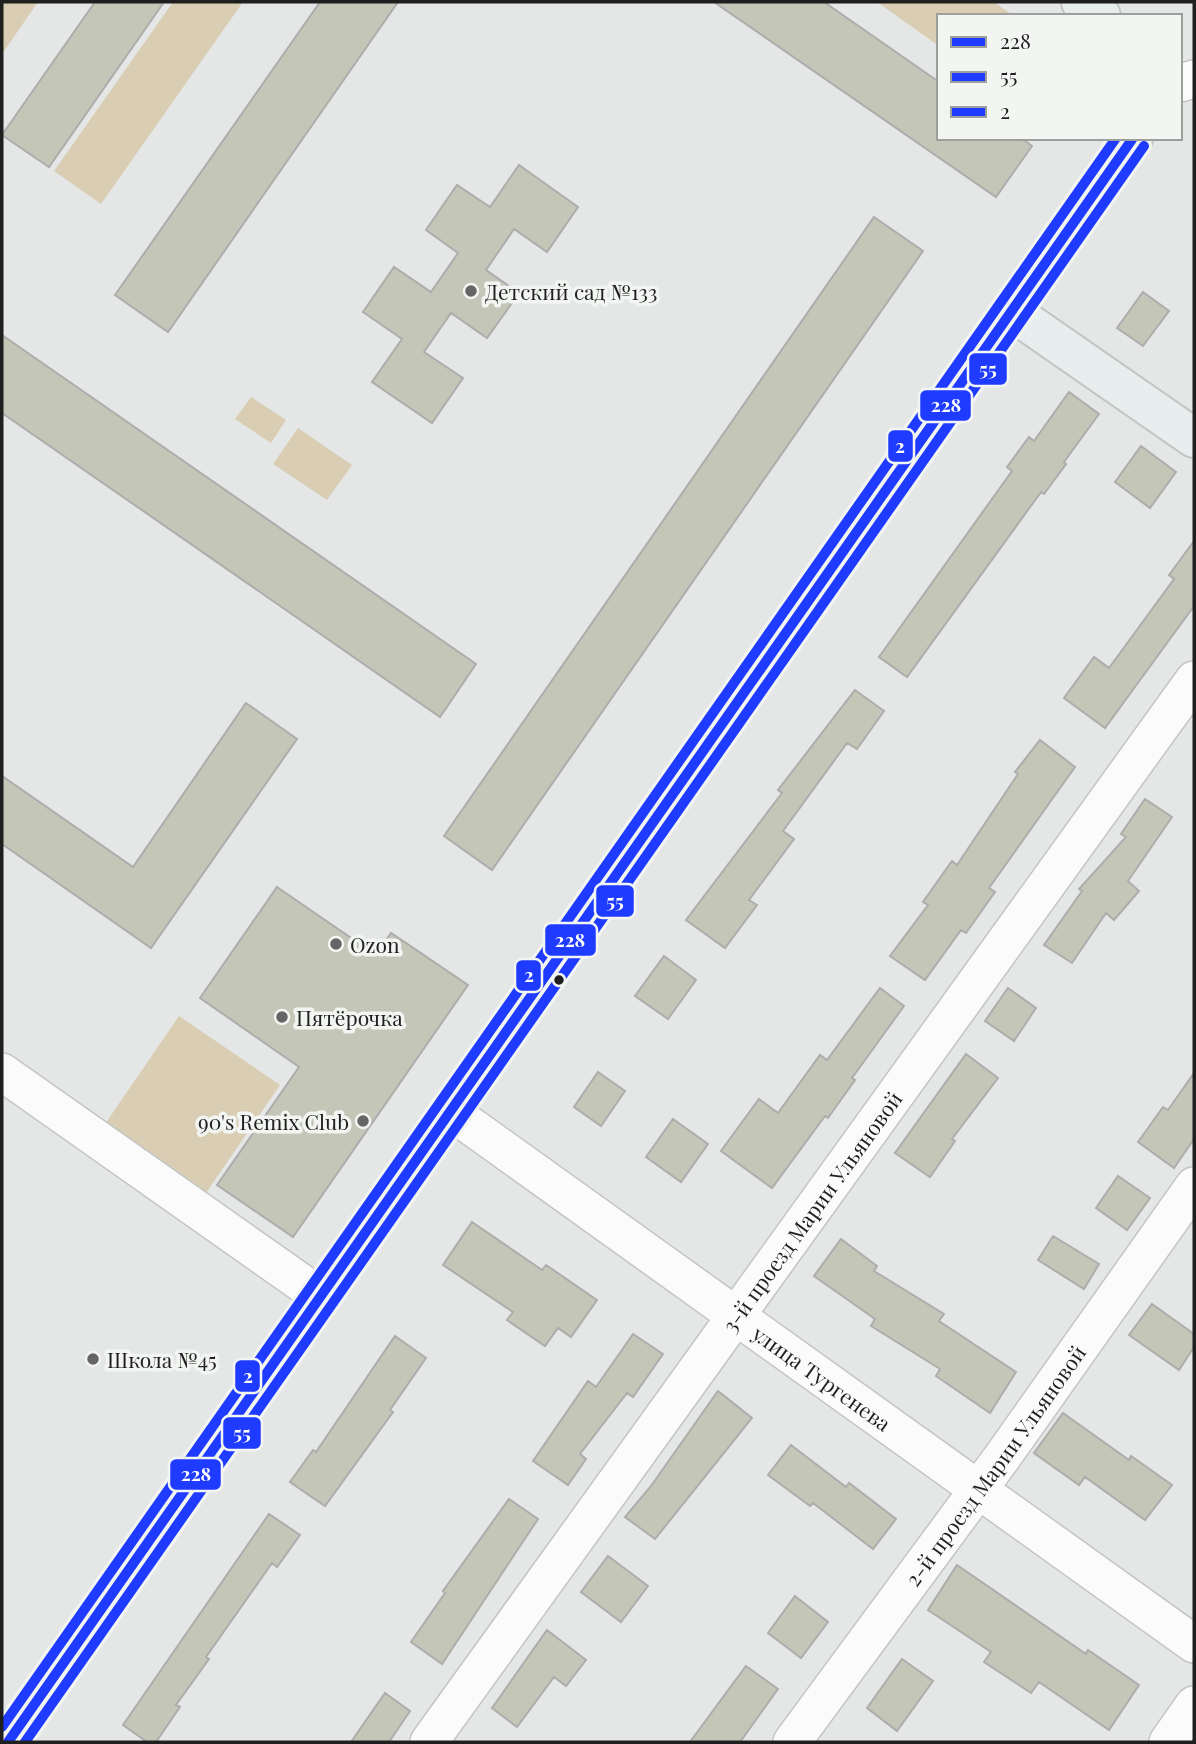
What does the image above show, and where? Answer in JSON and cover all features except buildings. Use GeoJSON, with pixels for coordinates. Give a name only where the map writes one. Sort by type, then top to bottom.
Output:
{"type":"FeatureCollection","features":[{"type":"Feature","properties":{"kind":"main road"},"geometry":{"type":"LineString","coordinates":[[1081,2],[1098,14]]}},
{"type":"Feature","properties":{"kind":"main road"},"geometry":{"type":"LineString","coordinates":[[8,1742],[1132,140]]}},
{"type":"Feature","properties":{"kind":"main road"},"geometry":{"type":"LineString","coordinates":[[1011,311],[1194,438]]}},
{"type":"Feature","properties":{"kind":"street","name":"3-й проезд Марии Ульяновой"},"geometry":{"type":"LineString","coordinates":[[429,1742],[1194,680]]}},
{"type":"Feature","properties":{"kind":"street"},"geometry":{"type":"LineString","coordinates":[[2,1072],[320,1296]]}},
{"type":"Feature","properties":{"kind":"street","name":"улица Тургенева"},"geometry":{"type":"LineString","coordinates":[[450,1111],[1194,1644]]}},
{"type":"Feature","properties":{"kind":"street","name":"2-й проезд Марии Ульяновой"},"geometry":{"type":"LineString","coordinates":[[792,1742],[978,1489],[1194,1186]]}},
{"type":"Feature","properties":{"kind":"street"},"geometry":{"type":"LineString","coordinates":[[1168,1742],[1194,1705]]}},
{"type":"Feature","properties":{"kind":"shaded area"},"geometry":{"type":"Polygon","coordinates":[[[2,2],[38,2],[2,54],[2,2]]]}},
{"type":"Feature","properties":{"kind":"shaded area"},"geometry":{"type":"Polygon","coordinates":[[[173,2],[243,2],[101,204],[54,171],[173,2]]]}},
{"type":"Feature","properties":{"kind":"shaded area"},"geometry":{"type":"Polygon","coordinates":[[[877,2],[994,2],[1011,14],[937,14],[937,45],[877,2]]]}},
{"type":"Feature","properties":{"kind":"shaded area"},"geometry":{"type":"Polygon","coordinates":[[[251,397],[286,420],[271,443],[235,419],[251,397]]]}},
{"type":"Feature","properties":{"kind":"shaded area"},"geometry":{"type":"Polygon","coordinates":[[[298,428],[352,465],[327,500],[273,464],[298,428]]]}},
{"type":"Feature","properties":{"kind":"shaded area"},"geometry":{"type":"Polygon","coordinates":[[[179,1016],[280,1085],[193,1212],[92,1143],[179,1016]]]}},
{"type":"Feature","properties":{"kind":"transit line","name":"2"},"geometry":{"type":"LineString","coordinates":[[2,1727],[1115,140]]}},
{"type":"Feature","properties":{"kind":"transit line","name":"228"},"geometry":{"type":"LineString","coordinates":[[8,1742],[1132,140]]}},
{"type":"Feature","properties":{"kind":"transit line","name":"55"},"geometry":{"type":"LineString","coordinates":[[25,1742],[1144,146]]}},
{"type":"Feature","properties":{"kind":"place","name":"Детский сад №133"},"geometry":{"type":"Point","coordinates":[471,291]}},
{"type":"Feature","properties":{"kind":"place","name":"Ozon"},"geometry":{"type":"Point","coordinates":[336,944]}},
{"type":"Feature","properties":{"kind":"place","name":"Пятёрочка"},"geometry":{"type":"Point","coordinates":[282,1017]}},
{"type":"Feature","properties":{"kind":"place","name":"90's Remix Club"},"geometry":{"type":"Point","coordinates":[363,1121]}},
{"type":"Feature","properties":{"kind":"place","name":"Школа №45"},"geometry":{"type":"Point","coordinates":[93,1359]}}]}
